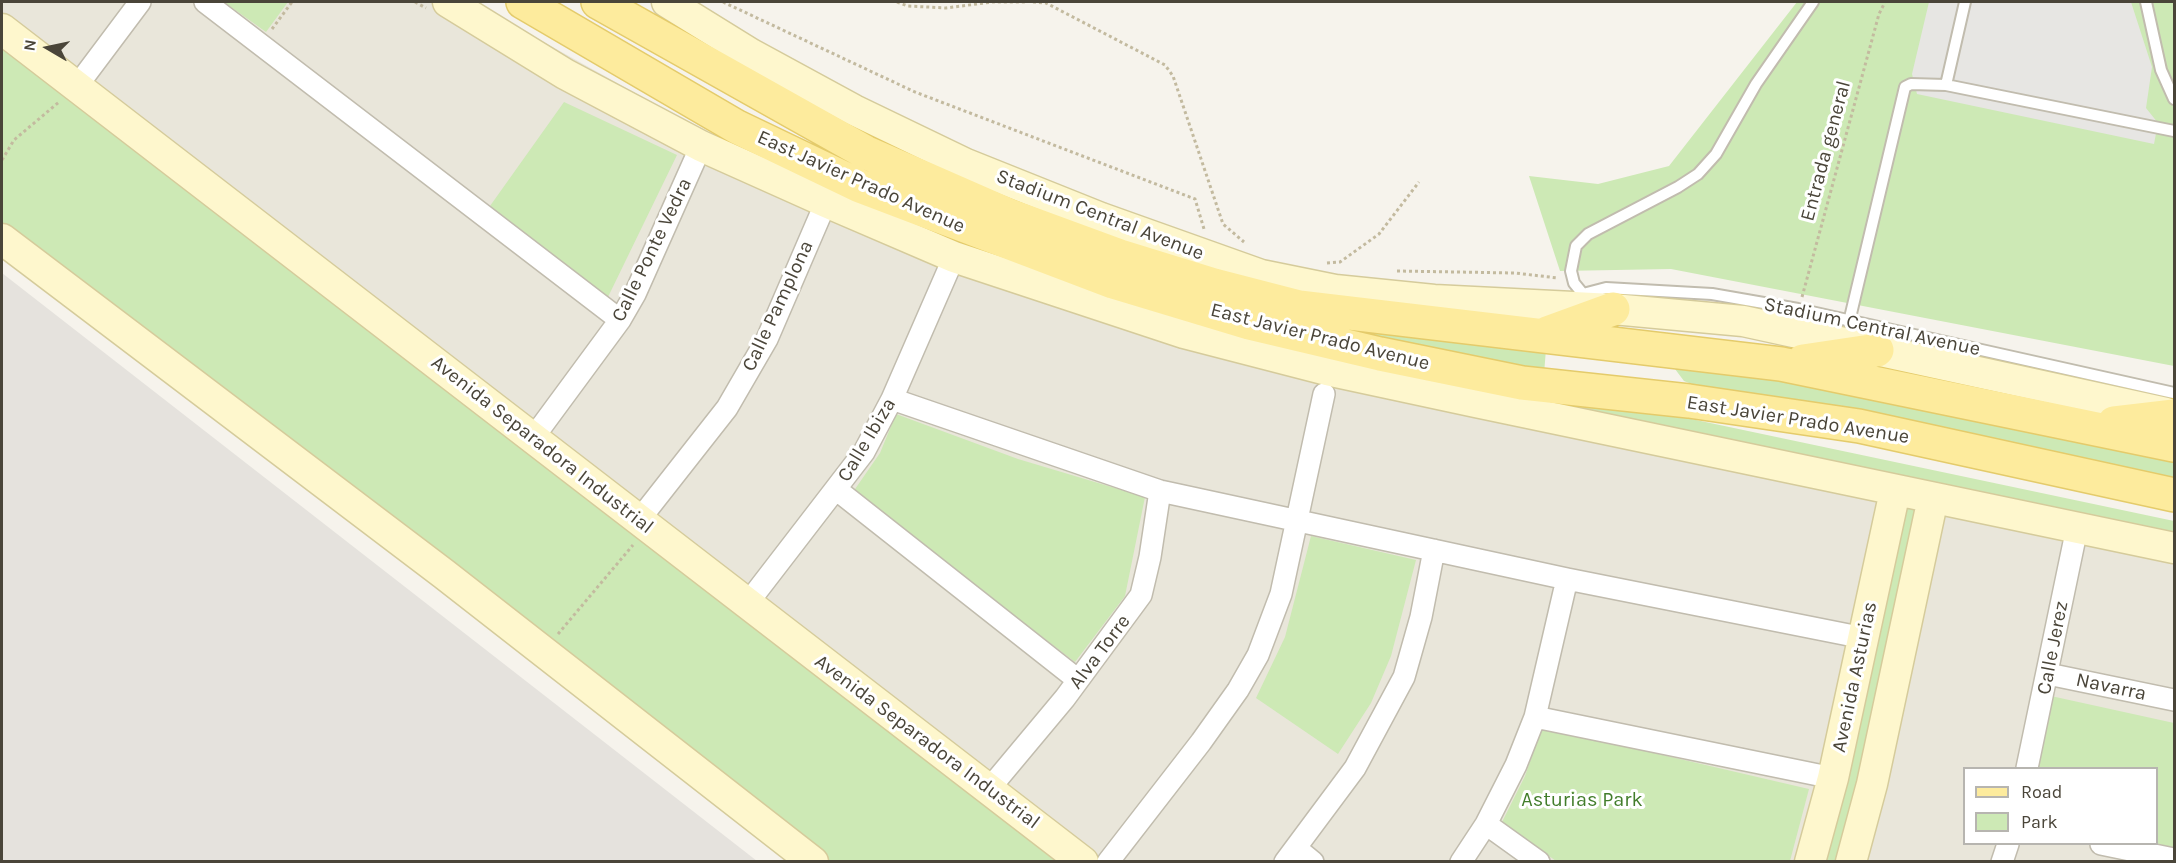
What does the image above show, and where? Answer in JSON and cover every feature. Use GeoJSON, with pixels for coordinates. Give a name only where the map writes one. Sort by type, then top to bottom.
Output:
{"type":"FeatureCollection","features":[{"type":"Feature","properties":{"kind":"main road","name":"East Javier Prado Avenue"},"geometry":{"type":"LineString","coordinates":[[523,2],[737,127],[860,186],[1113,282],[1249,323],[1380,354],[1522,382],[1711,404],[1859,426],[2175,495]]}},
{"type":"Feature","properties":{"kind":"main road","name":"East Javier Prado Avenue"},"geometry":{"type":"LineString","coordinates":[[598,2],[865,152],[1011,216],[1120,256],[1214,285],[1299,307],[1781,364],[2175,445]]}},
{"type":"Feature","properties":{"kind":"main road"},"geometry":{"type":"LineString","coordinates":[[1537,336],[1613,309]]}},
{"type":"Feature","properties":{"kind":"main road"},"geometry":{"type":"LineString","coordinates":[[1594,391],[1602,373],[1614,362],[1659,348]]}},
{"type":"Feature","properties":{"kind":"main road"},"geometry":{"type":"LineString","coordinates":[[1781,364],[1877,350]]}},
{"type":"Feature","properties":{"kind":"main road"},"geometry":{"type":"LineString","coordinates":[[2084,426],[2175,416]]}},
{"type":"Feature","properties":{"kind":"street"},"geometry":{"type":"LineString","coordinates":[[77,86],[140,2]]}},
{"type":"Feature","properties":{"kind":"street"},"geometry":{"type":"LineString","coordinates":[[205,2],[620,320]]}},
{"type":"Feature","properties":{"kind":"street"},"geometry":{"type":"LineString","coordinates":[[448,2],[565,74],[701,146],[954,257],[1184,333],[1327,370],[1894,491],[2175,548]]}},
{"type":"Feature","properties":{"kind":"street","name":"Stadium Central Avenue"},"geometry":{"type":"LineString","coordinates":[[668,2],[751,54],[854,110],[966,164],[1101,218],[1261,274],[1335,290],[1434,300],[1576,295],[1613,309],[1743,321],[2175,416]]}},
{"type":"Feature","properties":{"kind":"street","name":"Avenida Separadora Industrial"},"geometry":{"type":"LineString","coordinates":[[2,29],[1083,861]]}},
{"type":"Feature","properties":{"kind":"street","name":"Calle Ponte Vedra"},"geometry":{"type":"LineString","coordinates":[[533,438],[620,320],[635,294],[701,146]]}},
{"type":"Feature","properties":{"kind":"street","name":"Calle Pamplona"},"geometry":{"type":"LineString","coordinates":[[643,524],[727,408],[767,339],[826,202]]}},
{"type":"Feature","properties":{"kind":"street"},"geometry":{"type":"LineString","coordinates":[[2,239],[813,861]]}},
{"type":"Feature","properties":{"kind":"street","name":"Calle Ibiza"},"geometry":{"type":"LineString","coordinates":[[747,604],[864,452],[892,399],[954,257]]}},
{"type":"Feature","properties":{"kind":"street"},"geometry":{"type":"LineString","coordinates":[[1108,861],[1202,742],[1238,690],[1258,655],[1281,594],[1324,394]]}},
{"type":"Feature","properties":{"kind":"street"},"geometry":{"type":"LineString","coordinates":[[892,399],[1160,491],[1567,579],[1864,638]]}},
{"type":"Feature","properties":{"kind":"street"},"geometry":{"type":"LineString","coordinates":[[837,490],[1078,680]]}},
{"type":"Feature","properties":{"kind":"street","name":"Alva Torre"},"geometry":{"type":"LineString","coordinates":[[989,789],[1078,680],[1130,611],[1144,588],[1160,491]]}},
{"type":"Feature","properties":{"kind":"street","name":"Avenida Asturias"},"geometry":{"type":"LineString","coordinates":[[1810,861],[1833,778],[1894,491]]}},
{"type":"Feature","properties":{"kind":"street","name":"Avenida Asturias"},"geometry":{"type":"LineString","coordinates":[[1851,861],[1872,784],[1933,498]]}},
{"type":"Feature","properties":{"kind":"street","name":"Calle Jerez"},"geometry":{"type":"LineString","coordinates":[[2027,767],[2077,528]]}},
{"type":"Feature","properties":{"kind":"street"},"geometry":{"type":"LineString","coordinates":[[1313,861],[1291,855],[1355,768],[1404,677],[1421,617],[1434,550]]}},
{"type":"Feature","properties":{"kind":"street"},"geometry":{"type":"LineString","coordinates":[[1461,861],[1486,824],[1516,765],[1535,717],[1567,579]]}},
{"type":"Feature","properties":{"kind":"street","name":"Navarra"},"geometry":{"type":"LineString","coordinates":[[2048,674],[2175,700]]}},
{"type":"Feature","properties":{"kind":"street"},"geometry":{"type":"LineString","coordinates":[[1535,717],[1833,778]]}},
{"type":"Feature","properties":{"kind":"street"},"geometry":{"type":"LineString","coordinates":[[1486,824],[1539,861]]}},
{"type":"Feature","properties":{"kind":"street"},"geometry":{"type":"LineString","coordinates":[[2002,861],[2007,845]]}},
{"type":"Feature","properties":{"kind":"street"},"geometry":{"type":"LineString","coordinates":[[2110,845],[2175,859]]}},
{"type":"Feature","properties":{"kind":"lane"},"geometry":{"type":"LineString","coordinates":[[1576,295],[1571,271],[1576,246],[1588,234],[1678,188],[1698,174],[1716,153],[1756,84],[1813,2]]}},
{"type":"Feature","properties":{"kind":"lane"},"geometry":{"type":"LineString","coordinates":[[1946,85],[1965,2]]}},
{"type":"Feature","properties":{"kind":"lane"},"geometry":{"type":"LineString","coordinates":[[2146,2],[2161,70],[2175,99]]}},
{"type":"Feature","properties":{"kind":"lane"},"geometry":{"type":"LineString","coordinates":[[1849,322],[1905,87],[1911,84],[1946,85],[2175,131]]}},
{"type":"Feature","properties":{"kind":"lane","name":"Stadium Central Avenue"},"geometry":{"type":"LineString","coordinates":[[1576,295],[1606,288],[1712,294],[1798,309],[2175,393]]}},
{"type":"Feature","properties":{"kind":"lane"},"geometry":{"type":"LineString","coordinates":[[1818,315],[1877,350]]}},
{"type":"Feature","properties":{"kind":"path"},"geometry":{"type":"LineString","coordinates":[[270,32],[292,2]]}},
{"type":"Feature","properties":{"kind":"path"},"geometry":{"type":"LineString","coordinates":[[723,2],[915,92],[1195,198],[1206,236]]}},
{"type":"Feature","properties":{"kind":"path"},"geometry":{"type":"LineString","coordinates":[[897,2],[908,6],[946,8],[1026,2]]}},
{"type":"Feature","properties":{"kind":"path"},"geometry":{"type":"LineString","coordinates":[[1033,2],[1046,3],[1166,65],[1173,76],[1223,224],[1246,244]]}},
{"type":"Feature","properties":{"kind":"path","name":"Entrada general"},"geometry":{"type":"LineString","coordinates":[[1798,309],[1879,14],[1885,2]]}},
{"type":"Feature","properties":{"kind":"path"},"geometry":{"type":"LineString","coordinates":[[2,160],[14,140],[77,86]]}},
{"type":"Feature","properties":{"kind":"path"},"geometry":{"type":"LineString","coordinates":[[1318,263],[1340,262],[1379,234],[1419,182]]}},
{"type":"Feature","properties":{"kind":"path"},"geometry":{"type":"LineString","coordinates":[[1386,273],[1410,270],[1551,275],[1576,295]]}},
{"type":"Feature","properties":{"kind":"path"},"geometry":{"type":"LineString","coordinates":[[543,652],[643,524]]}},
{"type":"Feature","properties":{"kind":"shaded area"},"geometry":{"type":"Polygon","coordinates":[[[2,2],[472,2],[716,138],[972,255],[1166,319],[2174,529],[2174,861],[986,861],[2,111],[2,2]]]}},
{"type":"Feature","properties":{"kind":"shaded area"},"geometry":{"type":"Polygon","coordinates":[[[1929,2],[2131,2],[2152,67],[2146,108],[2158,123],[2154,144],[1917,94],[1912,74],[1929,2]]]}},
{"type":"Feature","properties":{"kind":"shaded area"},"geometry":{"type":"Polygon","coordinates":[[[2,273],[757,861],[2,861],[2,273]]]}},
{"type":"Feature","properties":{"kind":"green space"},"geometry":{"type":"Polygon","coordinates":[[[224,2],[288,2],[266,32],[224,2]]]}},
{"type":"Feature","properties":{"kind":"green space"},"geometry":{"type":"Polygon","coordinates":[[[1797,2],[2174,2],[2174,366],[1671,269],[1560,271],[1529,176],[1598,184],[1669,166],[1797,2]]]}},
{"type":"Feature","properties":{"kind":"green space"},"geometry":{"type":"Polygon","coordinates":[[[2,41],[1059,861],[814,861],[2,225],[2,41]]]}},
{"type":"Feature","properties":{"kind":"green space"},"geometry":{"type":"Polygon","coordinates":[[[564,102],[677,155],[608,297],[490,206],[564,102]]]}},
{"type":"Feature","properties":{"kind":"green space"},"geometry":{"type":"Polygon","coordinates":[[[1243,302],[1546,349],[1544,374],[1336,333],[1243,302]]]}},
{"type":"Feature","properties":{"kind":"green space"},"geometry":{"type":"Polygon","coordinates":[[[1689,363],[2174,453],[2174,479],[1712,392],[1684,381],[1675,369],[1689,363]]]}},
{"type":"Feature","properties":{"kind":"green space"},"geometry":{"type":"Polygon","coordinates":[[[1483,375],[2174,521],[2174,536],[1422,377],[1483,375]]]}},
{"type":"Feature","properties":{"kind":"green space"},"geometry":{"type":"Polygon","coordinates":[[[896,414],[1018,459],[1145,497],[1125,596],[1075,662],[853,492],[880,453],[896,414]]]}},
{"type":"Feature","properties":{"kind":"green space"},"geometry":{"type":"Polygon","coordinates":[[[1903,505],[1919,509],[1841,861],[1818,862],[1903,505]]]}},
{"type":"Feature","properties":{"kind":"green space"},"geometry":{"type":"Polygon","coordinates":[[[1311,536],[1416,560],[1391,656],[1371,703],[1338,754],[1256,698],[1285,637],[1311,536]]]}},
{"type":"Feature","properties":{"kind":"green space"},"geometry":{"type":"Polygon","coordinates":[[[2051,696],[2174,723],[2174,852],[2141,845],[2158,845],[2158,767],[2037,767],[2051,696]]]}},
{"type":"Feature","properties":{"kind":"green space","name":"Asturias Park"},"geometry":{"type":"Polygon","coordinates":[[[1542,727],[1809,789],[1790,861],[1556,861],[1502,822],[1525,776],[1542,727]]]}}]}
